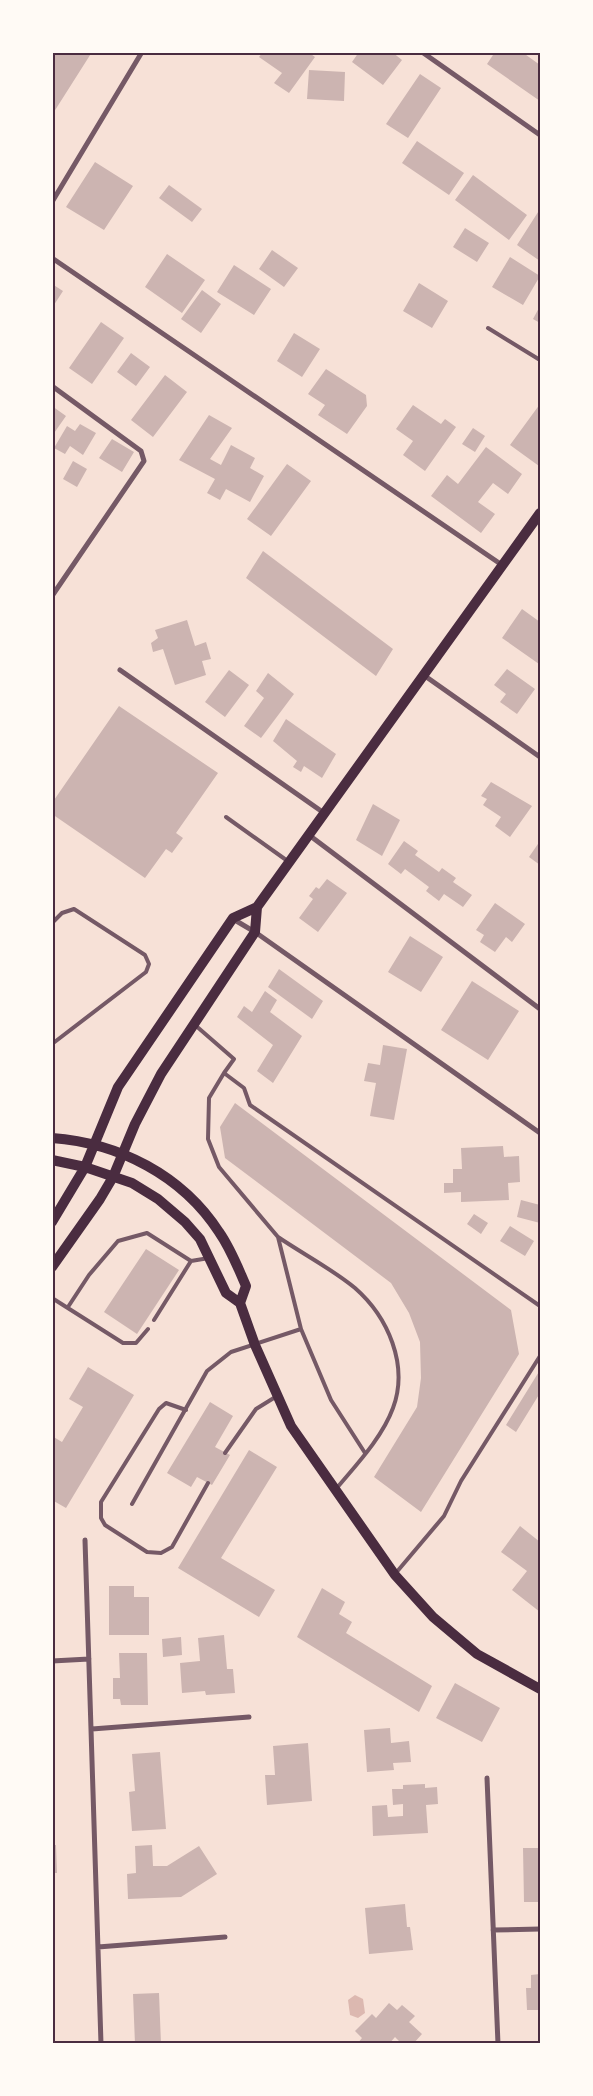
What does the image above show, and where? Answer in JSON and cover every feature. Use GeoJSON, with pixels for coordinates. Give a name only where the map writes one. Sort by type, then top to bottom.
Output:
{"type":"FeatureCollection","features":[{"type":"Feature","properties":{"kind":"main road"},"geometry":{"type":"LineString","coordinates":[[52,1222],[85,1167],[118,1087],[233,918],[257,907],[308,834],[325,814],[425,676],[540,513]]}},
{"type":"Feature","properties":{"kind":"main road"},"geometry":{"type":"LineString","coordinates":[[52,1267],[100,1199],[113,1177],[139,1116],[161,1074],[256,932],[257,907]]}},
{"type":"Feature","properties":{"kind":"main road"},"geometry":{"type":"LineString","coordinates":[[52,1138],[94,1145],[123,1154],[155,1169],[169,1178],[196,1203],[219,1231],[231,1251],[246,1286],[240,1303]]}},
{"type":"Feature","properties":{"kind":"main road"},"geometry":{"type":"LineString","coordinates":[[52,1160],[85,1167],[139,1187],[158,1199],[200,1239],[226,1293],[240,1303],[255,1345],[291,1426],[395,1575],[433,1617],[477,1654],[540,1689]]}},
{"type":"Feature","properties":{"kind":"street"},"geometry":{"type":"LineString","coordinates":[[52,202],[142,52]]}},
{"type":"Feature","properties":{"kind":"street"},"geometry":{"type":"LineString","coordinates":[[422,52],[540,135]]}},
{"type":"Feature","properties":{"kind":"street"},"geometry":{"type":"LineString","coordinates":[[52,258],[502,565]]}},
{"type":"Feature","properties":{"kind":"street"},"geometry":{"type":"LineString","coordinates":[[52,386],[141,451],[144,456],[144,462],[52,596]]}},
{"type":"Feature","properties":{"kind":"street"},"geometry":{"type":"LineString","coordinates":[[120,670],[325,814]]}},
{"type":"Feature","properties":{"kind":"street"},"geometry":{"type":"LineString","coordinates":[[425,676],[540,757]]}},
{"type":"Feature","properties":{"kind":"street"},"geometry":{"type":"LineString","coordinates":[[308,834],[540,1009]]}},
{"type":"Feature","properties":{"kind":"street"},"geometry":{"type":"LineString","coordinates":[[233,918],[256,932],[540,1133]]}},
{"type":"Feature","properties":{"kind":"street"},"geometry":{"type":"LineString","coordinates":[[86,1540],[101,2044]]}},
{"type":"Feature","properties":{"kind":"street"},"geometry":{"type":"LineString","coordinates":[[52,1660],[89,1659]]}},
{"type":"Feature","properties":{"kind":"street"},"geometry":{"type":"LineString","coordinates":[[92,1730],[249,1717]]}},
{"type":"Feature","properties":{"kind":"street"},"geometry":{"type":"LineString","coordinates":[[487,1778],[498,2044]]}},
{"type":"Feature","properties":{"kind":"street"},"geometry":{"type":"LineString","coordinates":[[493,1930],[540,1929]]}},
{"type":"Feature","properties":{"kind":"street"},"geometry":{"type":"LineString","coordinates":[[98,1947],[225,1937]]}},
{"type":"Feature","properties":{"kind":"lane"},"geometry":{"type":"LineString","coordinates":[[488,328],[540,360]]}},
{"type":"Feature","properties":{"kind":"lane"},"geometry":{"type":"LineString","coordinates":[[226,816],[289,862]]}},
{"type":"Feature","properties":{"kind":"lane"},"geometry":{"type":"LineString","coordinates":[[52,923],[62,913],[74,909],[145,954],[149,964],[146,972],[52,1044]]}},
{"type":"Feature","properties":{"kind":"lane"},"geometry":{"type":"LineString","coordinates":[[195,1025],[234,1059],[209,1098],[208,1139],[219,1167],[278,1237],[355,1288],[382,1321],[396,1350],[398,1383],[393,1408],[365,1453],[336,1490]]}},
{"type":"Feature","properties":{"kind":"lane"},"geometry":{"type":"LineString","coordinates":[[224,1073],[244,1088],[250,1105],[540,1306]]}},
{"type":"Feature","properties":{"kind":"lane"},"geometry":{"type":"LineString","coordinates":[[68,1307],[89,1275],[118,1241],[147,1233],[191,1261],[210,1258]]}},
{"type":"Feature","properties":{"kind":"lane"},"geometry":{"type":"LineString","coordinates":[[278,1237],[301,1329],[331,1400],[365,1453]]}},
{"type":"Feature","properties":{"kind":"lane"},"geometry":{"type":"LineString","coordinates":[[154,1320],[191,1261]]}},
{"type":"Feature","properties":{"kind":"lane"},"geometry":{"type":"LineString","coordinates":[[52,1298],[123,1343],[136,1343],[148,1329]]}},
{"type":"Feature","properties":{"kind":"lane"},"geometry":{"type":"LineString","coordinates":[[132,1504],[207,1371],[231,1352],[301,1329]]}},
{"type":"Feature","properties":{"kind":"lane"},"geometry":{"type":"LineString","coordinates":[[395,1575],[444,1516],[461,1481],[540,1356]]}},
{"type":"Feature","properties":{"kind":"lane"},"geometry":{"type":"LineString","coordinates":[[225,1453],[256,1409],[278,1396]]}},
{"type":"Feature","properties":{"kind":"lane"},"geometry":{"type":"LineString","coordinates":[[186,1410],[166,1403],[159,1409],[101,1502],[101,1518],[105,1526],[147,1552],[166,1552],[172,1547],[208,1483]]}},
{"type":"Feature","properties":{"kind":"shaded area"},"geometry":{"type":"Polygon","coordinates":[[[355,1995],[363,1999],[365,2013],[358,2018],[350,2015],[348,2000],[355,1995]]]}},
{"type":"Feature","properties":{"kind":"building"},"geometry":{"type":"Polygon","coordinates":[[[52,52],[92,52],[52,115],[52,52]]]}},
{"type":"Feature","properties":{"kind":"building"},"geometry":{"type":"Polygon","coordinates":[[[263,52],[308,52],[315,57],[289,93],[274,83],[282,73],[259,57],[263,52]]]}},
{"type":"Feature","properties":{"kind":"building"},"geometry":{"type":"Polygon","coordinates":[[[359,52],[392,52],[402,60],[383,85],[352,62],[359,52]]]}},
{"type":"Feature","properties":{"kind":"building"},"geometry":{"type":"Polygon","coordinates":[[[495,52],[522,52],[540,65],[540,101],[487,64],[495,52]]]}},
{"type":"Feature","properties":{"kind":"building"},"geometry":{"type":"Polygon","coordinates":[[[309,70],[345,72],[344,101],[307,99],[309,70]]]}},
{"type":"Feature","properties":{"kind":"building"},"geometry":{"type":"Polygon","coordinates":[[[420,74],[441,88],[408,138],[386,124],[420,74]]]}},
{"type":"Feature","properties":{"kind":"building"},"geometry":{"type":"Polygon","coordinates":[[[417,141],[464,173],[449,195],[402,163],[417,141]]]}},
{"type":"Feature","properties":{"kind":"building"},"geometry":{"type":"Polygon","coordinates":[[[95,162],[133,186],[104,230],[66,207],[95,162]]]}},
{"type":"Feature","properties":{"kind":"building"},"geometry":{"type":"Polygon","coordinates":[[[473,175],[527,215],[509,240],[455,200],[473,175]]]}},
{"type":"Feature","properties":{"kind":"building"},"geometry":{"type":"Polygon","coordinates":[[[169,185],[202,209],[192,222],[159,198],[169,185]]]}},
{"type":"Feature","properties":{"kind":"building"},"geometry":{"type":"Polygon","coordinates":[[[540,209],[540,261],[517,245],[540,209]]]}},
{"type":"Feature","properties":{"kind":"building"},"geometry":{"type":"Polygon","coordinates":[[[465,228],[489,243],[477,262],[453,247],[465,228]]]}},
{"type":"Feature","properties":{"kind":"building"},"geometry":{"type":"Polygon","coordinates":[[[272,250],[298,268],[284,287],[259,269],[272,250]]]}},
{"type":"Feature","properties":{"kind":"building"},"geometry":{"type":"Polygon","coordinates":[[[167,254],[205,280],[182,313],[145,287],[167,254]]]}},
{"type":"Feature","properties":{"kind":"building"},"geometry":{"type":"Polygon","coordinates":[[[510,257],[540,276],[523,305],[492,287],[510,257]]]}},
{"type":"Feature","properties":{"kind":"building"},"geometry":{"type":"Polygon","coordinates":[[[234,265],[271,289],[254,315],[217,292],[234,265]]]}},
{"type":"Feature","properties":{"kind":"building"},"geometry":{"type":"Polygon","coordinates":[[[419,283],[448,301],[432,328],[403,311],[419,283]]]}},
{"type":"Feature","properties":{"kind":"building"},"geometry":{"type":"Polygon","coordinates":[[[52,284],[63,291],[52,308],[52,284]]]}},
{"type":"Feature","properties":{"kind":"building"},"geometry":{"type":"Polygon","coordinates":[[[202,290],[221,304],[201,333],[181,319],[202,290]]]}},
{"type":"Feature","properties":{"kind":"building"},"geometry":{"type":"Polygon","coordinates":[[[540,306],[540,323],[533,319],[540,306]]]}},
{"type":"Feature","properties":{"kind":"building"},"geometry":{"type":"Polygon","coordinates":[[[101,322],[124,338],[92,384],[69,368],[101,322]]]}},
{"type":"Feature","properties":{"kind":"building"},"geometry":{"type":"Polygon","coordinates":[[[294,333],[320,349],[302,377],[277,361],[294,333]]]}},
{"type":"Feature","properties":{"kind":"building"},"geometry":{"type":"Polygon","coordinates":[[[131,353],[150,367],[136,386],[117,372],[131,353]]]}},
{"type":"Feature","properties":{"kind":"building"},"geometry":{"type":"Polygon","coordinates":[[[326,369],[366,395],[367,406],[347,434],[318,415],[325,405],[308,394],[326,369]]]}},
{"type":"Feature","properties":{"kind":"building"},"geometry":{"type":"Polygon","coordinates":[[[165,375],[187,392],[153,437],[131,420],[165,375]]]}},
{"type":"Feature","properties":{"kind":"building"},"geometry":{"type":"Polygon","coordinates":[[[540,404],[540,465],[539,466],[510,445],[540,404]]]}},
{"type":"Feature","properties":{"kind":"building"},"geometry":{"type":"Polygon","coordinates":[[[413,405],[441,424],[445,419],[456,427],[425,471],[403,455],[413,441],[396,429],[413,405]]]}},
{"type":"Feature","properties":{"kind":"building"},"geometry":{"type":"Polygon","coordinates":[[[52,406],[66,416],[52,436],[52,406]]]}},
{"type":"Feature","properties":{"kind":"building"},"geometry":{"type":"Polygon","coordinates":[[[209,415],[232,428],[210,459],[221,465],[231,445],[255,458],[250,468],[264,476],[250,502],[226,489],[220,500],[207,493],[215,479],[179,460],[209,415]]]}},
{"type":"Feature","properties":{"kind":"building"},"geometry":{"type":"Polygon","coordinates":[[[80,424],[96,433],[83,455],[70,446],[65,454],[54,448],[67,426],[75,431],[80,424]]]}},
{"type":"Feature","properties":{"kind":"building"},"geometry":{"type":"Polygon","coordinates":[[[473,428],[485,436],[475,452],[462,444],[473,428]]]}},
{"type":"Feature","properties":{"kind":"building"},"geometry":{"type":"Polygon","coordinates":[[[112,439],[134,452],[122,472],[99,458],[112,439]]]}},
{"type":"Feature","properties":{"kind":"building"},"geometry":{"type":"Polygon","coordinates":[[[486,447],[522,474],[508,494],[493,483],[478,502],[495,514],[481,533],[431,496],[447,475],[458,484],[486,447]]]}},
{"type":"Feature","properties":{"kind":"building"},"geometry":{"type":"Polygon","coordinates":[[[73,461],[87,469],[77,487],[63,479],[73,461]]]}},
{"type":"Feature","properties":{"kind":"building"},"geometry":{"type":"Polygon","coordinates":[[[287,464],[311,481],[271,536],[247,519],[287,464]]]}},
{"type":"Feature","properties":{"kind":"building"},"geometry":{"type":"Polygon","coordinates":[[[263,551],[393,649],[376,676],[246,578],[263,551]]]}},
{"type":"Feature","properties":{"kind":"building"},"geometry":{"type":"Polygon","coordinates":[[[522,609],[540,622],[539,664],[502,638],[522,609]]]}},
{"type":"Feature","properties":{"kind":"building"},"geometry":{"type":"Polygon","coordinates":[[[187,620],[195,646],[206,642],[211,659],[202,661],[206,675],[175,685],[163,649],[153,652],[151,643],[158,638],[155,630],[187,620]]]}},
{"type":"Feature","properties":{"kind":"building"},"geometry":{"type":"Polygon","coordinates":[[[507,669],[535,689],[517,714],[500,702],[506,694],[494,685],[507,669]]]}},
{"type":"Feature","properties":{"kind":"building"},"geometry":{"type":"Polygon","coordinates":[[[229,670],[249,685],[225,717],[205,702],[229,670]]]}},
{"type":"Feature","properties":{"kind":"building"},"geometry":{"type":"Polygon","coordinates":[[[268,673],[294,694],[261,738],[244,726],[264,698],[256,691],[268,673]]]}},
{"type":"Feature","properties":{"kind":"building"},"geometry":{"type":"Polygon","coordinates":[[[119,706],[218,773],[176,833],[183,838],[172,853],[166,849],[145,878],[52,814],[52,803],[119,706]]]}},
{"type":"Feature","properties":{"kind":"building"},"geometry":{"type":"Polygon","coordinates":[[[286,719],[336,754],[322,778],[304,766],[301,772],[293,767],[297,761],[273,741],[286,719]]]}},
{"type":"Feature","properties":{"kind":"building"},"geometry":{"type":"Polygon","coordinates":[[[491,782],[532,806],[510,837],[495,826],[501,817],[483,805],[487,799],[481,796],[491,782]]]}},
{"type":"Feature","properties":{"kind":"building"},"geometry":{"type":"Polygon","coordinates":[[[373,804],[400,820],[382,856],[356,840],[373,804]]]}},
{"type":"Feature","properties":{"kind":"building"},"geometry":{"type":"Polygon","coordinates":[[[404,841],[418,851],[415,855],[439,872],[442,868],[456,878],[453,882],[472,895],[463,907],[444,894],[439,901],[426,891],[429,887],[405,869],[401,874],[388,864],[404,841]]]}},
{"type":"Feature","properties":{"kind":"building"},"geometry":{"type":"Polygon","coordinates":[[[540,841],[540,865],[529,857],[540,841]]]}},
{"type":"Feature","properties":{"kind":"building"},"geometry":{"type":"Polygon","coordinates":[[[327,879],[347,893],[318,932],[299,918],[313,899],[309,896],[316,887],[319,889],[327,879]]]}},
{"type":"Feature","properties":{"kind":"building"},"geometry":{"type":"Polygon","coordinates":[[[495,903],[525,924],[512,942],[506,937],[495,952],[480,942],[484,935],[476,930],[495,903]]]}},
{"type":"Feature","properties":{"kind":"building"},"geometry":{"type":"Polygon","coordinates":[[[410,936],[443,957],[421,992],[388,972],[410,936]]]}},
{"type":"Feature","properties":{"kind":"building"},"geometry":{"type":"Polygon","coordinates":[[[279,969],[323,1001],[312,1019],[268,987],[279,969]]]}},
{"type":"Feature","properties":{"kind":"building"},"geometry":{"type":"Polygon","coordinates":[[[472,981],[519,1011],[488,1060],[441,1030],[472,981]]]}},
{"type":"Feature","properties":{"kind":"building"},"geometry":{"type":"Polygon","coordinates":[[[265,991],[277,1000],[270,1012],[302,1036],[273,1083],[257,1071],[273,1045],[237,1017],[244,1006],[252,1012],[265,991]]]}},
{"type":"Feature","properties":{"kind":"building"},"geometry":{"type":"Polygon","coordinates":[[[383,1045],[407,1049],[394,1120],[370,1116],[376,1083],[364,1081],[368,1063],[380,1065],[383,1045]]]}},
{"type":"Feature","properties":{"kind":"building"},"geometry":{"type":"Polygon","coordinates":[[[235,1103],[511,1310],[519,1354],[421,1512],[374,1477],[417,1407],[421,1378],[420,1342],[409,1313],[391,1283],[225,1158],[220,1127],[235,1103]]]}},
{"type":"Feature","properties":{"kind":"building"},"geometry":{"type":"Polygon","coordinates":[[[503,1146],[504,1157],[519,1156],[520,1182],[508,1183],[509,1200],[461,1202],[461,1192],[444,1193],[444,1183],[453,1183],[453,1169],[462,1169],[461,1148],[503,1146]]]}},
{"type":"Feature","properties":{"kind":"building"},"geometry":{"type":"Polygon","coordinates":[[[521,1200],[540,1205],[540,1223],[517,1217],[521,1200]]]}},
{"type":"Feature","properties":{"kind":"building"},"geometry":{"type":"Polygon","coordinates":[[[474,1214],[488,1223],[481,1234],[467,1224],[474,1214]]]}},
{"type":"Feature","properties":{"kind":"building"},"geometry":{"type":"Polygon","coordinates":[[[510,1226],[534,1241],[525,1256],[500,1241],[510,1226]]]}},
{"type":"Feature","properties":{"kind":"building"},"geometry":{"type":"Polygon","coordinates":[[[146,1249],[179,1270],[137,1334],[104,1312],[146,1249]]]}},
{"type":"Feature","properties":{"kind":"building"},"geometry":{"type":"Polygon","coordinates":[[[88,1367],[134,1395],[66,1508],[52,1500],[52,1436],[62,1442],[83,1407],[69,1399],[88,1367]]]}},
{"type":"Feature","properties":{"kind":"building"},"geometry":{"type":"Polygon","coordinates":[[[540,1370],[540,1393],[516,1432],[506,1425],[540,1370]]]}},
{"type":"Feature","properties":{"kind":"building"},"geometry":{"type":"Polygon","coordinates":[[[210,1402],[233,1416],[215,1447],[230,1455],[212,1485],[197,1477],[191,1487],[167,1473],[210,1402]]]}},
{"type":"Feature","properties":{"kind":"building"},"geometry":{"type":"Polygon","coordinates":[[[249,1450],[277,1467],[221,1558],[275,1590],[259,1617],[178,1568],[249,1450]]]}},
{"type":"Feature","properties":{"kind":"building"},"geometry":{"type":"Polygon","coordinates":[[[520,1526],[540,1542],[540,1612],[512,1590],[527,1571],[501,1552],[520,1526]]]}},
{"type":"Feature","properties":{"kind":"building"},"geometry":{"type":"Polygon","coordinates":[[[109,1586],[134,1586],[134,1597],[149,1597],[149,1635],[109,1635],[109,1586]]]}},
{"type":"Feature","properties":{"kind":"building"},"geometry":{"type":"Polygon","coordinates":[[[322,1588],[345,1602],[339,1614],[352,1622],[346,1633],[432,1686],[419,1712],[297,1637],[322,1588]]]}},
{"type":"Feature","properties":{"kind":"building"},"geometry":{"type":"Polygon","coordinates":[[[224,1635],[227,1669],[233,1669],[235,1693],[206,1695],[205,1691],[182,1693],[180,1663],[200,1661],[198,1638],[224,1635]]]}},
{"type":"Feature","properties":{"kind":"building"},"geometry":{"type":"Polygon","coordinates":[[[181,1637],[182,1655],[163,1657],[162,1639],[181,1637]]]}},
{"type":"Feature","properties":{"kind":"building"},"geometry":{"type":"Polygon","coordinates":[[[119,1653],[147,1653],[148,1705],[121,1705],[120,1699],[113,1699],[113,1678],[120,1678],[119,1653]]]}},
{"type":"Feature","properties":{"kind":"building"},"geometry":{"type":"Polygon","coordinates":[[[455,1683],[500,1708],[482,1742],[436,1718],[455,1683]]]}},
{"type":"Feature","properties":{"kind":"building"},"geometry":{"type":"Polygon","coordinates":[[[390,1728],[391,1743],[409,1741],[411,1762],[393,1763],[394,1770],[367,1772],[364,1730],[390,1728]]]}},
{"type":"Feature","properties":{"kind":"building"},"geometry":{"type":"Polygon","coordinates":[[[308,1743],[312,1801],[267,1805],[265,1775],[275,1775],[273,1746],[308,1743]]]}},
{"type":"Feature","properties":{"kind":"building"},"geometry":{"type":"Polygon","coordinates":[[[160,1752],[166,1829],[132,1831],[129,1792],[135,1791],[132,1754],[160,1752]]]}},
{"type":"Feature","properties":{"kind":"building"},"geometry":{"type":"Polygon","coordinates":[[[425,1784],[425,1788],[437,1787],[438,1804],[426,1805],[428,1833],[373,1836],[372,1806],[387,1805],[388,1817],[403,1816],[403,1804],[393,1805],[392,1789],[403,1789],[403,1785],[425,1784]]]}},
{"type":"Feature","properties":{"kind":"building"},"geometry":{"type":"Polygon","coordinates":[[[52,1845],[56,1845],[57,1873],[52,1873],[52,1845]]]}},
{"type":"Feature","properties":{"kind":"building"},"geometry":{"type":"Polygon","coordinates":[[[152,1845],[153,1866],[167,1866],[199,1846],[217,1874],[181,1897],[128,1899],[127,1874],[136,1873],[135,1846],[152,1845]]]}},
{"type":"Feature","properties":{"kind":"building"},"geometry":{"type":"Polygon","coordinates":[[[523,1848],[540,1848],[540,1902],[524,1902],[523,1848]]]}},
{"type":"Feature","properties":{"kind":"building"},"geometry":{"type":"Polygon","coordinates":[[[405,1904],[407,1927],[410,1927],[413,1950],[369,1954],[365,1908],[405,1904]]]}},
{"type":"Feature","properties":{"kind":"building"},"geometry":{"type":"Polygon","coordinates":[[[540,1974],[540,2010],[527,2010],[526,1988],[531,1988],[531,1975],[540,1974]]]}},
{"type":"Feature","properties":{"kind":"building"},"geometry":{"type":"Polygon","coordinates":[[[159,1993],[161,2044],[135,2044],[133,1994],[159,1993]]]}},
{"type":"Feature","properties":{"kind":"building"},"geometry":{"type":"Polygon","coordinates":[[[389,2003],[397,2010],[402,2005],[415,2016],[409,2022],[422,2034],[413,2044],[402,2044],[395,2037],[389,2044],[357,2044],[362,2038],[355,2031],[372,2014],[376,2018],[389,2003]]]}}]}
